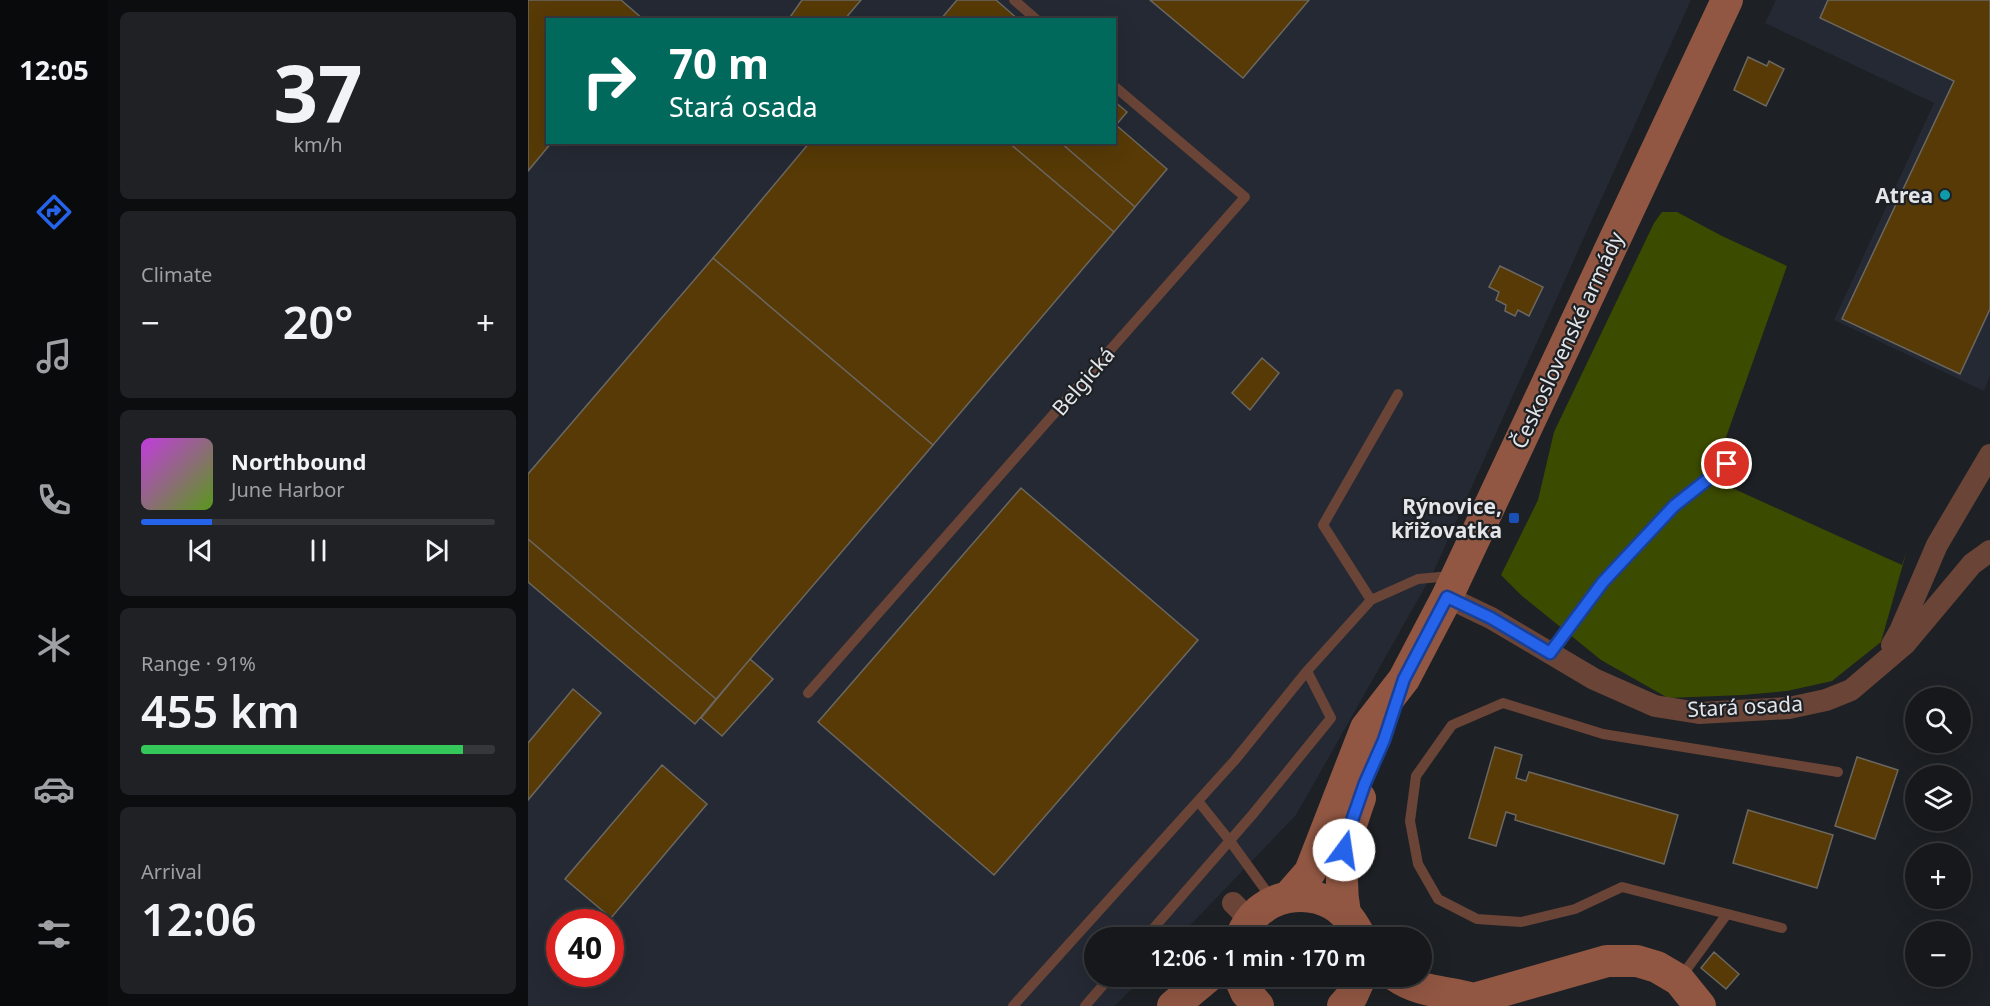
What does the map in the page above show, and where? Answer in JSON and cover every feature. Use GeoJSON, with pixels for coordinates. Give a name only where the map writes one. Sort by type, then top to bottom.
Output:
{"type":"FeatureCollection","features":[{"type":"Feature","properties":{"kind":"street","name":"Československé armády"},"geometry":{"type":"LineString","coordinates":[[1353,925],[1341,890],[1341,866],[1347,835],[1365,783],[1384,740],[1404,679],[1452,586],[1727,0]]}},
{"type":"Feature","properties":{"kind":"street","name":"Stará osada"},"geometry":{"type":"LineString","coordinates":[[1879,666],[1900,631],[1937,544],[1990,455]]}},
{"type":"Feature","properties":{"kind":"street","name":"Stará osada"},"geometry":{"type":"LineString","coordinates":[[1452,586],[1491,618],[1550,653],[1594,679],[1655,706],[1699,713],[1789,708],[1826,700],[1851,690],[1905,644],[1972,564],[1990,551]]}},
{"type":"Feature","properties":{"kind":"street","name":"Československé armády"},"geometry":{"type":"LineString","coordinates":[[1241,920],[1281,899],[1310,872],[1366,728],[1404,679]]}},
{"type":"Feature","properties":{"kind":"street"},"geometry":{"type":"LineString","coordinates":[[1281,899],[1304,895],[1319,898],[1333,904],[1353,925]]}},
{"type":"Feature","properties":{"kind":"street"},"geometry":{"type":"LineString","coordinates":[[1415,987],[1459,994],[1468,1003],[1607,961],[1637,961],[1657,967],[1679,980],[1700,1006]]}},
{"type":"Feature","properties":{"kind":"street"},"geometry":{"type":"LineString","coordinates":[[1173,1006],[1196,987]]}},
{"type":"Feature","properties":{"kind":"street"},"geometry":{"type":"LineString","coordinates":[[1244,987],[1248,1006]]}},
{"type":"Feature","properties":{"kind":"street"},"geometry":{"type":"LineString","coordinates":[[1343,1006],[1356,987]]}},
{"type":"Feature","properties":{"kind":"lane"},"geometry":{"type":"LineString","coordinates":[[1014,0],[1035,18]]}},
{"type":"Feature","properties":{"kind":"lane","name":"Belgická"},"geometry":{"type":"LineString","coordinates":[[808,693],[1245,197],[1116,88]]}},
{"type":"Feature","properties":{"kind":"lane"},"geometry":{"type":"LineString","coordinates":[[1371,600],[1323,525],[1398,394]]}},
{"type":"Feature","properties":{"kind":"lane"},"geometry":{"type":"LineString","coordinates":[[1550,653],[1603,582],[1674,506],[1727,464]]}},
{"type":"Feature","properties":{"kind":"lane"},"geometry":{"type":"LineString","coordinates":[[1013,1006],[1235,760],[1307,671],[1371,600],[1418,579],[1452,586]]}},
{"type":"Feature","properties":{"kind":"lane"},"geometry":{"type":"LineString","coordinates":[[1155,927],[1230,841],[1331,718],[1307,671]]}},
{"type":"Feature","properties":{"kind":"lane"},"geometry":{"type":"LineString","coordinates":[[1782,928],[1622,887],[1575,909],[1521,922],[1477,919],[1438,898],[1418,864],[1410,821],[1416,776],[1452,725],[1503,703],[1603,734],[1838,772]]}},
{"type":"Feature","properties":{"kind":"lane"},"geometry":{"type":"LineString","coordinates":[[1197,801],[1281,899]]}},
{"type":"Feature","properties":{"kind":"lane"},"geometry":{"type":"LineString","coordinates":[[1679,980],[1726,914]]}},
{"type":"Feature","properties":{"kind":"lane"},"geometry":{"type":"LineString","coordinates":[[1085,1006],[1101,987]]}},
{"type":"Feature","properties":{"kind":"shaded area"},"geometry":{"type":"Polygon","coordinates":[[[528,0],[1691,0],[1433,573],[1296,815],[1189,927],[1084,927],[1084,987],[1133,987],[1115,1006],[528,1006],[528,0]]]}},
{"type":"Feature","properties":{"kind":"shaded area","name":"Atrea"},"geometry":{"type":"Polygon","coordinates":[[[1776,0],[1990,0],[1990,376],[1984,391],[1834,320],[1934,103],[1765,23],[1776,0]]]}},
{"type":"Feature","properties":{"kind":"green space"},"geometry":{"type":"Polygon","coordinates":[[[1662,212],[1677,212],[1787,266],[1725,440],[1730,487],[1902,565],[1907,550],[1881,642],[1832,681],[1787,691],[1668,698],[1601,660],[1522,596],[1501,575],[1538,500],[1554,432],[1654,223],[1662,212]]]}},
{"type":"Feature","properties":{"kind":"building"},"geometry":{"type":"Polygon","coordinates":[[[528,0],[621,0],[642,18],[546,18],[546,144],[550,144],[528,171],[528,0]]]}},
{"type":"Feature","properties":{"kind":"building"},"geometry":{"type":"Polygon","coordinates":[[[802,0],[861,0],[846,18],[789,18],[802,0]]]}},
{"type":"Feature","properties":{"kind":"building"},"geometry":{"type":"Polygon","coordinates":[[[957,0],[996,0],[1017,18],[942,18],[957,0]]]}},
{"type":"Feature","properties":{"kind":"building"},"geometry":{"type":"Polygon","coordinates":[[[1150,0],[1309,0],[1243,78],[1150,0]]]}},
{"type":"Feature","properties":{"kind":"building","name":"Atrea"},"geometry":{"type":"Polygon","coordinates":[[[1828,0],[1990,0],[1990,309],[1960,374],[1842,319],[1954,81],[1820,18],[1828,0]]]}},
{"type":"Feature","properties":{"kind":"building"},"geometry":{"type":"Polygon","coordinates":[[[1748,57],[1767,66],[1769,61],[1784,69],[1766,106],[1734,90],[1748,57]]]}},
{"type":"Feature","properties":{"kind":"building"},"geometry":{"type":"Polygon","coordinates":[[[1116,103],[1127,112],[1116,125],[1116,103]]]}},
{"type":"Feature","properties":{"kind":"building"},"geometry":{"type":"Polygon","coordinates":[[[1116,125],[1167,169],[1135,207],[1062,144],[1116,144],[1116,125]]]}},
{"type":"Feature","properties":{"kind":"building"},"geometry":{"type":"Polygon","coordinates":[[[808,144],[1010,144],[1114,232],[933,445],[713,258],[808,144]]]}},
{"type":"Feature","properties":{"kind":"building"},"geometry":{"type":"Polygon","coordinates":[[[1010,144],[1062,144],[1135,207],[1114,232],[1010,144]]]}},
{"type":"Feature","properties":{"kind":"building"},"geometry":{"type":"Polygon","coordinates":[[[713,258],[933,445],[716,699],[528,539],[528,474],[713,258]]]}},
{"type":"Feature","properties":{"kind":"building"},"geometry":{"type":"Polygon","coordinates":[[[1500,266],[1543,287],[1529,316],[1518,310],[1515,316],[1505,311],[1506,305],[1496,300],[1499,292],[1489,287],[1500,266]]]}},
{"type":"Feature","properties":{"kind":"building"},"geometry":{"type":"Polygon","coordinates":[[[1262,358],[1279,373],[1250,410],[1232,393],[1262,358]]]}},
{"type":"Feature","properties":{"kind":"building"},"geometry":{"type":"Polygon","coordinates":[[[1021,488],[1198,640],[994,875],[818,722],[1021,488]]]}},
{"type":"Feature","properties":{"kind":"building"},"geometry":{"type":"Polygon","coordinates":[[[528,539],[716,699],[695,724],[528,582],[528,539]]]}},
{"type":"Feature","properties":{"kind":"building"},"geometry":{"type":"Polygon","coordinates":[[[750,659],[773,679],[722,736],[701,718],[750,659]]]}},
{"type":"Feature","properties":{"kind":"building"},"geometry":{"type":"Polygon","coordinates":[[[573,689],[601,713],[528,800],[528,743],[573,689]]]}},
{"type":"Feature","properties":{"kind":"building"},"geometry":{"type":"Polygon","coordinates":[[[1495,747],[1522,755],[1516,778],[1526,781],[1529,772],[1678,815],[1664,864],[1515,820],[1516,815],[1506,812],[1496,846],[1469,838],[1495,747]]]}},
{"type":"Feature","properties":{"kind":"building"},"geometry":{"type":"Polygon","coordinates":[[[1857,757],[1898,770],[1875,839],[1835,826],[1857,757]]]}},
{"type":"Feature","properties":{"kind":"building"},"geometry":{"type":"Polygon","coordinates":[[[662,765],[707,804],[619,909],[600,909],[565,879],[662,765]]]}},
{"type":"Feature","properties":{"kind":"building"},"geometry":{"type":"Polygon","coordinates":[[[1748,810],[1833,835],[1817,888],[1733,863],[1748,810]]]}},
{"type":"Feature","properties":{"kind":"building"},"geometry":{"type":"Polygon","coordinates":[[[1714,952],[1739,974],[1726,989],[1701,968],[1714,952]]]}},
{"type":"Feature","properties":{"kind":"place","name":"Atrea"},"geometry":{"type":"Point","coordinates":[1945,195]}},
{"type":"Feature","properties":{"kind":"place","name":"Rýnovice, křižovatka"},"geometry":{"type":"Point","coordinates":[1514,518]}},
{"type":"Feature","properties":{"kind":"route"},"geometry":{"type":"LineString","coordinates":[[1344,850],[1365,783],[1384,740],[1404,679],[1447,597],[1491,618],[1550,653],[1603,582],[1674,506],[1727,464]]}}]}
